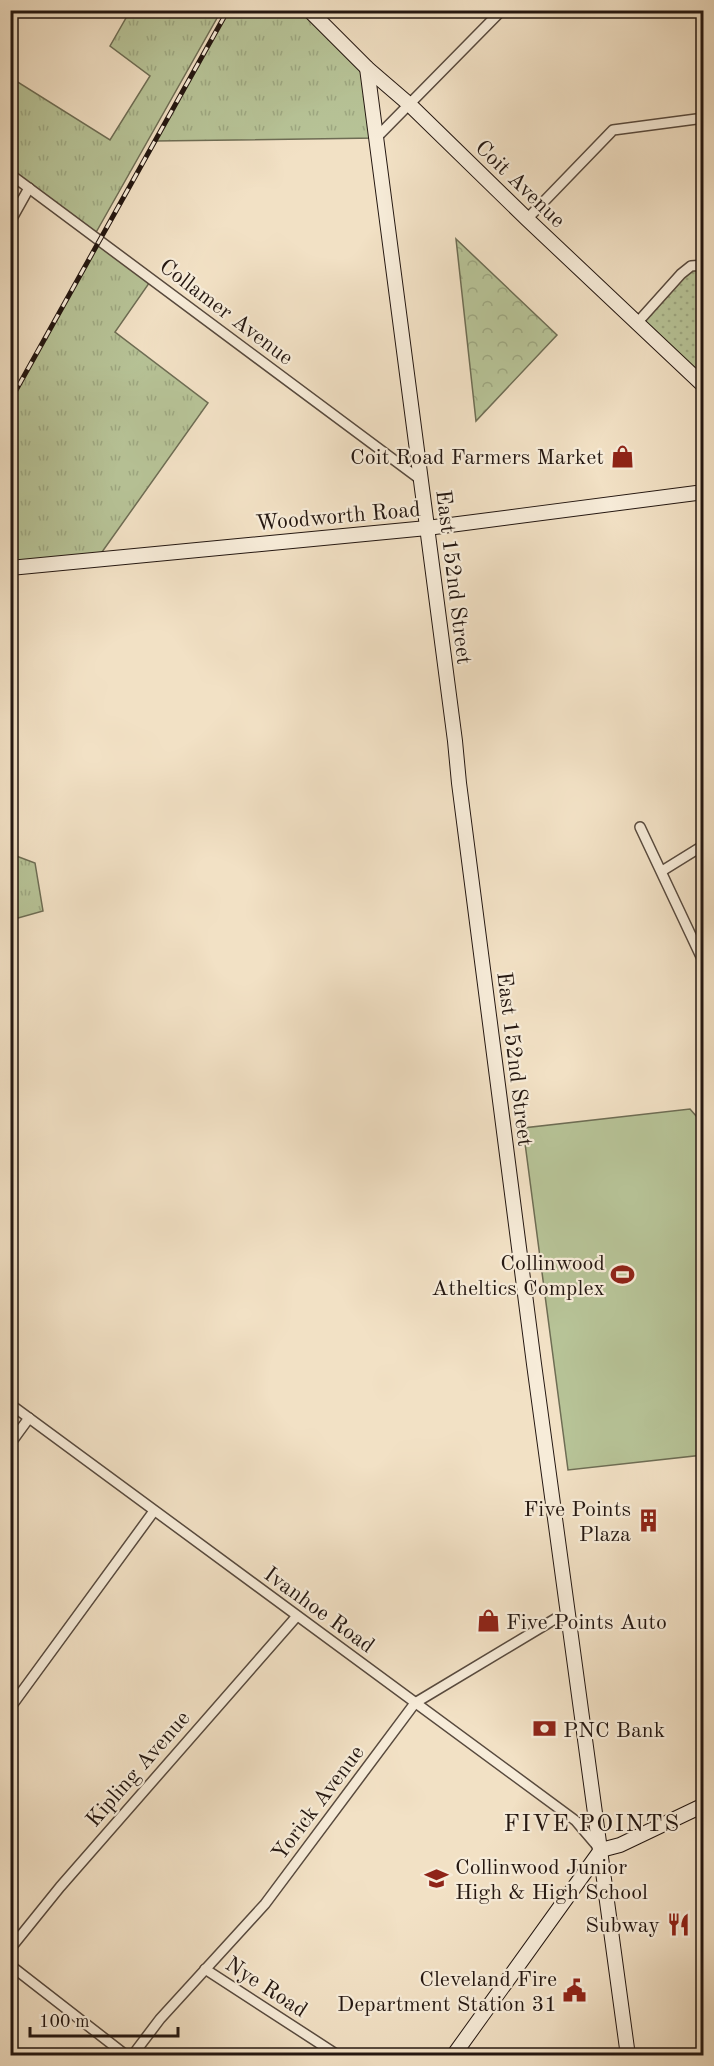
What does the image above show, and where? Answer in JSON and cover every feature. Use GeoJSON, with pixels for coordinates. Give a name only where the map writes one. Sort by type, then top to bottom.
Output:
{"type":"FeatureCollection","features":[{"type":"Feature","properties":{"kind":"street","name":"Coit Avenue"},"geometry":{"type":"LineString","coordinates":[[309,10],[367,68],[410,105],[704,386]]}},
{"type":"Feature","properties":{"kind":"street"},"geometry":{"type":"LineString","coordinates":[[376,138],[502,10]]}},
{"type":"Feature","properties":{"kind":"street","name":"East 152nd Street"},"geometry":{"type":"LineString","coordinates":[[367,68],[530,1333],[628,2055]]}},
{"type":"Feature","properties":{"kind":"street"},"geometry":{"type":"LineString","coordinates":[[527,219],[613,130],[704,118]]}},
{"type":"Feature","properties":{"kind":"street","name":"Collamer Avenue"},"geometry":{"type":"LineString","coordinates":[[10,174],[421,480]]}},
{"type":"Feature","properties":{"kind":"street"},"geometry":{"type":"LineString","coordinates":[[10,222],[30,188]]}},
{"type":"Feature","properties":{"kind":"street"},"geometry":{"type":"LineString","coordinates":[[638,322],[681,274],[691,266],[704,265]]}},
{"type":"Feature","properties":{"kind":"street","name":"Woodworth Road"},"geometry":{"type":"LineString","coordinates":[[10,568],[427,528],[704,492]]}},
{"type":"Feature","properties":{"kind":"street"},"geometry":{"type":"LineString","coordinates":[[640,827],[704,963]]}},
{"type":"Feature","properties":{"kind":"street"},"geometry":{"type":"LineString","coordinates":[[662,871],[704,845]]}},
{"type":"Feature","properties":{"kind":"street","name":"Ivanhoe Road"},"geometry":{"type":"LineString","coordinates":[[10,1404],[576,1821],[601,1850]]}},
{"type":"Feature","properties":{"kind":"street"},"geometry":{"type":"LineString","coordinates":[[10,1444],[29,1418]]}},
{"type":"Feature","properties":{"kind":"street"},"geometry":{"type":"LineString","coordinates":[[10,1708],[154,1511]]}},
{"type":"Feature","properties":{"kind":"street","name":"Kipling Avenue"},"geometry":{"type":"LineString","coordinates":[[10,1949],[60,1887],[297,1616]]}},
{"type":"Feature","properties":{"kind":"street","name":"Yorick Avenue"},"geometry":{"type":"LineString","coordinates":[[132,2055],[160,2019],[265,1904],[415,1703],[555,1619],[569,1616]]}},
{"type":"Feature","properties":{"kind":"street"},"geometry":{"type":"LineString","coordinates":[[453,2055],[601,1850],[620,1845],[704,1805]]}},
{"type":"Feature","properties":{"kind":"street"},"geometry":{"type":"LineString","coordinates":[[10,1965],[127,2055]]}},
{"type":"Feature","properties":{"kind":"street","name":"Nye Road"},"geometry":{"type":"LineString","coordinates":[[205,1969],[339,2055]]}},
{"type":"Feature","properties":{"kind":"green space"},"geometry":{"type":"Polygon","coordinates":[[[130,11],[221,11],[94,236],[11,174],[10,84],[13,79],[110,140],[150,76],[110,46],[130,11]]]}},
{"type":"Feature","properties":{"kind":"green space"},"geometry":{"type":"Polygon","coordinates":[[[228,11],[309,11],[367,68],[376,138],[155,141],[228,11]]]}},
{"type":"Feature","properties":{"kind":"green space"},"geometry":{"type":"Polygon","coordinates":[[[456,239],[557,335],[476,421],[456,239]]]}},
{"type":"Feature","properties":{"kind":"green space"},"geometry":{"type":"Polygon","coordinates":[[[101,241],[152,279],[115,332],[208,403],[97,559],[11,568],[11,401],[92,253],[101,241]]]}},
{"type":"Feature","properties":{"kind":"green space"},"geometry":{"type":"Polygon","coordinates":[[[691,266],[703,278],[703,386],[637,323],[691,266]]]}},
{"type":"Feature","properties":{"kind":"green space"},"geometry":{"type":"Polygon","coordinates":[[[11,854],[35,863],[43,911],[11,920],[11,854]]]}},
{"type":"Feature","properties":{"kind":"green space","name":"Collinwood Atheltics Complex"},"geometry":{"type":"Polygon","coordinates":[[[690,1109],[704,1125],[703,1455],[568,1470],[523,1128],[690,1109]]]}},
{"type":"Feature","properties":{"kind":"railway"},"geometry":{"type":"LineString","coordinates":[[10,401],[228,10]]}},
{"type":"Feature","properties":{"kind":"place","name":"Coit Road Farmers Market"},"geometry":{"type":"Point","coordinates":[622,456]}},
{"type":"Feature","properties":{"kind":"place","name":"Collinwood Atheltics Complex"},"geometry":{"type":"Point","coordinates":[623,1275]}},
{"type":"Feature","properties":{"kind":"place","name":"Five Points Plaza"},"geometry":{"type":"Point","coordinates":[649,1521]}},
{"type":"Feature","properties":{"kind":"place","name":"Five Points Auto"},"geometry":{"type":"Point","coordinates":[488,1621]}},
{"type":"Feature","properties":{"kind":"place","name":"PNC Bank"},"geometry":{"type":"Point","coordinates":[545,1729]}},
{"type":"Feature","properties":{"kind":"place","name":"Collinwood Junior High & High School"},"geometry":{"type":"Point","coordinates":[437,1879]}},
{"type":"Feature","properties":{"kind":"place","name":"Subway"},"geometry":{"type":"Point","coordinates":[678,1924]}},
{"type":"Feature","properties":{"kind":"place","name":"Cleveland Fire Department Station 31"},"geometry":{"type":"Point","coordinates":[575,1991]}},
{"type":"Feature","properties":{"kind":"district","name":"FIVE POINTS"},"geometry":{"type":"Point","coordinates":[592,1823]}}]}
